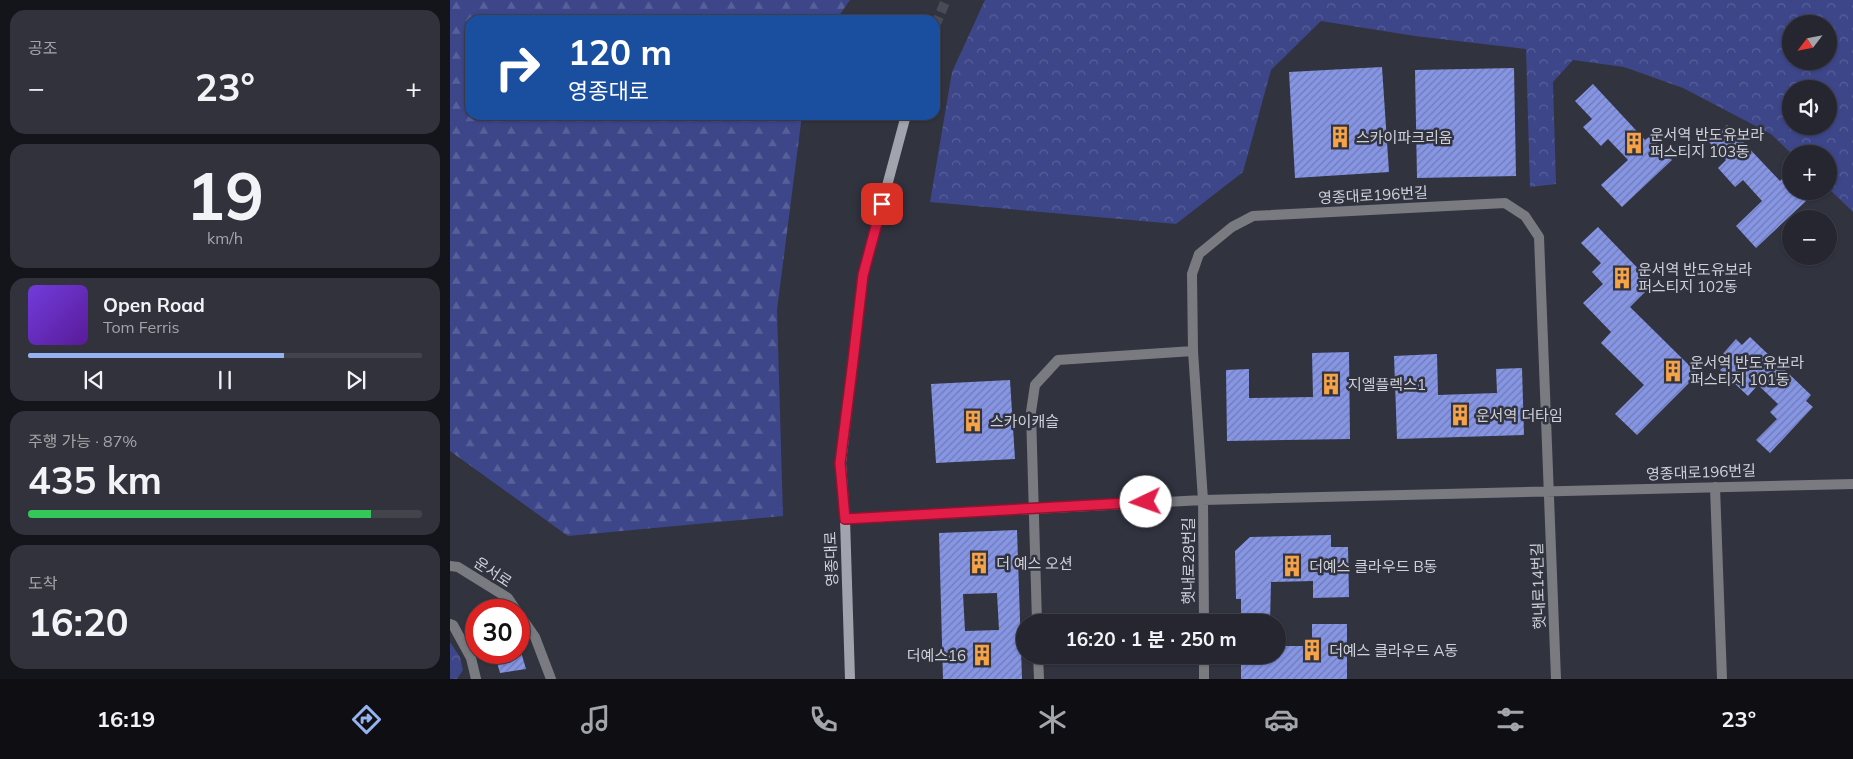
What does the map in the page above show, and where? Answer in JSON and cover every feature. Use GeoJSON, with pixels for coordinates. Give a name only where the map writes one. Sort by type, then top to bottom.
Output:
{"type":"FeatureCollection","features":[{"type":"Feature","properties":{"kind":"main road","name":"영종대로"},"geometry":{"type":"LineString","coordinates":[[850,679],[845,519],[840,463],[863,275],[905,120]]}},
{"type":"Feature","properties":{"kind":"street","name":"영종대로196번길"},"geometry":{"type":"LineString","coordinates":[[1203,500],[1193,351],[1192,274],[1199,254],[1232,227],[1253,216],[1505,204],[1524,216],[1539,237],[1550,492]]}},
{"type":"Feature","properties":{"kind":"street"},"geometry":{"type":"LineString","coordinates":[[1037,614],[1031,412],[1035,385],[1058,360],[1193,351]]}},
{"type":"Feature","properties":{"kind":"street","name":"영종대로196번길"},"geometry":{"type":"LineString","coordinates":[[845,519],[1203,500],[1853,484]]}},
{"type":"Feature","properties":{"kind":"street"},"geometry":{"type":"LineString","coordinates":[[1715,487],[1722,679]]}},
{"type":"Feature","properties":{"kind":"street","name":"햇내로14번길"},"geometry":{"type":"LineString","coordinates":[[1550,492],[1556,679]]}},
{"type":"Feature","properties":{"kind":"street","name":"햇내로28번길"},"geometry":{"type":"LineString","coordinates":[[1203,500],[1204,614]]}},
{"type":"Feature","properties":{"kind":"street","name":"운서로"},"geometry":{"type":"LineString","coordinates":[[450,566],[458,567],[509,599]]}},
{"type":"Feature","properties":{"kind":"street"},"geometry":{"type":"LineString","coordinates":[[450,624],[453,625],[471,658],[476,679]]}},
{"type":"Feature","properties":{"kind":"street"},"geometry":{"type":"LineString","coordinates":[[530,630],[535,637],[551,679]]}},
{"type":"Feature","properties":{"kind":"street"},"geometry":{"type":"LineString","coordinates":[[1038,664],[1039,679]]}},
{"type":"Feature","properties":{"kind":"street"},"geometry":{"type":"LineString","coordinates":[[1204,664],[1204,679]]}},
{"type":"Feature","properties":{"kind":"green space"},"geometry":{"type":"Polygon","coordinates":[[[450,0],[850,0],[840,15],[465,15],[465,120],[801,120],[777,310],[783,516],[568,536],[450,451],[450,0]]]}},
{"type":"Feature","properties":{"kind":"green space"},"geometry":{"type":"Polygon","coordinates":[[[985,0],[1853,0],[1853,212],[1837,197],[1837,145],[1783,145],[1771,134],[1683,88],[1624,67],[1573,60],[1553,82],[1556,184],[1530,187],[1526,49],[1415,36],[1321,21],[1271,70],[1243,172],[1176,224],[930,202],[952,72],[985,0]]]}},
{"type":"Feature","properties":{"kind":"green space"},"geometry":{"type":"Polygon","coordinates":[[[450,642],[460,657],[463,670],[457,679],[450,679],[450,642]]]}},
{"type":"Feature","properties":{"kind":"building","name":"스카이파크리움"},"geometry":{"type":"Polygon","coordinates":[[[1382,67],[1389,172],[1295,178],[1289,72],[1382,67]]]}},
{"type":"Feature","properties":{"kind":"building"},"geometry":{"type":"Polygon","coordinates":[[[1514,68],[1516,176],[1417,178],[1415,70],[1514,68]]]}},
{"type":"Feature","properties":{"kind":"building","name":"운서역 반도유보라 퍼스티지 103동"},"geometry":{"type":"Polygon","coordinates":[[[1593,84],[1645,140],[1650,136],[1672,160],[1622,207],[1601,185],[1628,160],[1608,139],[1601,146],[1583,127],[1592,119],[1575,101],[1593,84]]]}},
{"type":"Feature","properties":{"kind":"building"},"geometry":{"type":"Polygon","coordinates":[[[1727,125],[1780,181],[1782,179],[1782,200],[1806,201],[1796,210],[1782,210],[1782,224],[1756,248],[1736,226],[1762,201],[1743,180],[1735,187],[1718,168],[1726,160],[1709,142],[1727,125]]]}},
{"type":"Feature","properties":{"kind":"building"},"geometry":{"type":"Polygon","coordinates":[[[1598,227],[1653,284],[1630,307],[1698,374],[1637,435],[1615,414],[1644,385],[1601,343],[1611,332],[1583,303],[1603,284],[1592,272],[1601,263],[1581,243],[1598,227]]]}},
{"type":"Feature","properties":{"kind":"building"},"geometry":{"type":"Polygon","coordinates":[[[1750,337],[1811,395],[1806,401],[1813,407],[1770,453],[1756,440],[1777,419],[1770,412],[1778,404],[1758,385],[1748,396],[1720,370],[1727,364],[1720,357],[1736,339],[1742,345],[1750,337]]]}},
{"type":"Feature","properties":{"kind":"building","name":"지엘플렉스1"},"geometry":{"type":"Polygon","coordinates":[[[1349,352],[1350,439],[1227,441],[1226,370],[1249,369],[1249,398],[1313,397],[1312,353],[1349,352]]]}},
{"type":"Feature","properties":{"kind":"building","name":"운서역 더타임"},"geometry":{"type":"Polygon","coordinates":[[[1437,354],[1438,395],[1497,393],[1496,369],[1522,368],[1524,435],[1397,439],[1394,356],[1437,354]]]}},
{"type":"Feature","properties":{"kind":"building","name":"스카이캐슬"},"geometry":{"type":"Polygon","coordinates":[[[1010,380],[1015,459],[936,463],[931,384],[1010,380]]]}},
{"type":"Feature","properties":{"kind":"building"},"geometry":{"type":"Polygon","coordinates":[[[1017,530],[1020,614],[1016,614],[1016,664],[1021,664],[1022,679],[943,679],[939,533],[1017,530]],[[997,593],[963,594],[965,631],[999,630],[997,593]]]}},
{"type":"Feature","properties":{"kind":"building","name":"더예스 클라우드 B동"},"geometry":{"type":"Polygon","coordinates":[[[1331,535],[1331,547],[1348,547],[1349,597],[1313,598],[1313,581],[1271,582],[1270,614],[1241,614],[1241,599],[1236,599],[1235,551],[1250,537],[1331,535]]]}},
{"type":"Feature","properties":{"kind":"building","name":"더예스 클라우드 A동"},"geometry":{"type":"Polygon","coordinates":[[[1312,624],[1347,624],[1347,679],[1241,679],[1241,664],[1286,664],[1286,646],[1312,646],[1312,624]]]}},
{"type":"Feature","properties":{"kind":"building"},"geometry":{"type":"Polygon","coordinates":[[[497,664],[525,664],[526,669],[500,673],[497,664]]]}},
{"type":"Feature","properties":{"kind":"tunnel"},"geometry":{"type":"LineString","coordinates":[[940,15],[946,0]]}},
{"type":"Feature","properties":{"kind":"place","name":"스카이파크리움"},"geometry":{"type":"Point","coordinates":[1340,137]}},
{"type":"Feature","properties":{"kind":"place","name":"운서역 반도유보라 퍼스티지 103동"},"geometry":{"type":"Point","coordinates":[1634,143]}},
{"type":"Feature","properties":{"kind":"place","name":"운서역 반도유보라 퍼스티지 102동"},"geometry":{"type":"Point","coordinates":[1622,278]}},
{"type":"Feature","properties":{"kind":"place","name":"운서역 반도유보라 퍼스티지 101동"},"geometry":{"type":"Point","coordinates":[1673,371]}},
{"type":"Feature","properties":{"kind":"place","name":"지엘플렉스1"},"geometry":{"type":"Point","coordinates":[1331,384]}},
{"type":"Feature","properties":{"kind":"place","name":"운서역 더타임"},"geometry":{"type":"Point","coordinates":[1460,415]}},
{"type":"Feature","properties":{"kind":"place","name":"스카이캐슬"},"geometry":{"type":"Point","coordinates":[973,421]}},
{"type":"Feature","properties":{"kind":"place","name":"더 예스 오션"},"geometry":{"type":"Point","coordinates":[979,563]}},
{"type":"Feature","properties":{"kind":"place","name":"더예스 클라우드 B동"},"geometry":{"type":"Point","coordinates":[1292,566]}},
{"type":"Feature","properties":{"kind":"place","name":"더예스 클라우드 A동"},"geometry":{"type":"Point","coordinates":[1312,650]}},
{"type":"Feature","properties":{"kind":"place","name":"더예스16"},"geometry":{"type":"Point","coordinates":[982,655]}},
{"type":"Feature","properties":{"kind":"route"},"geometry":{"type":"LineString","coordinates":[[882,204],[863,275],[840,463],[845,519],[1146,502]]}}]}
